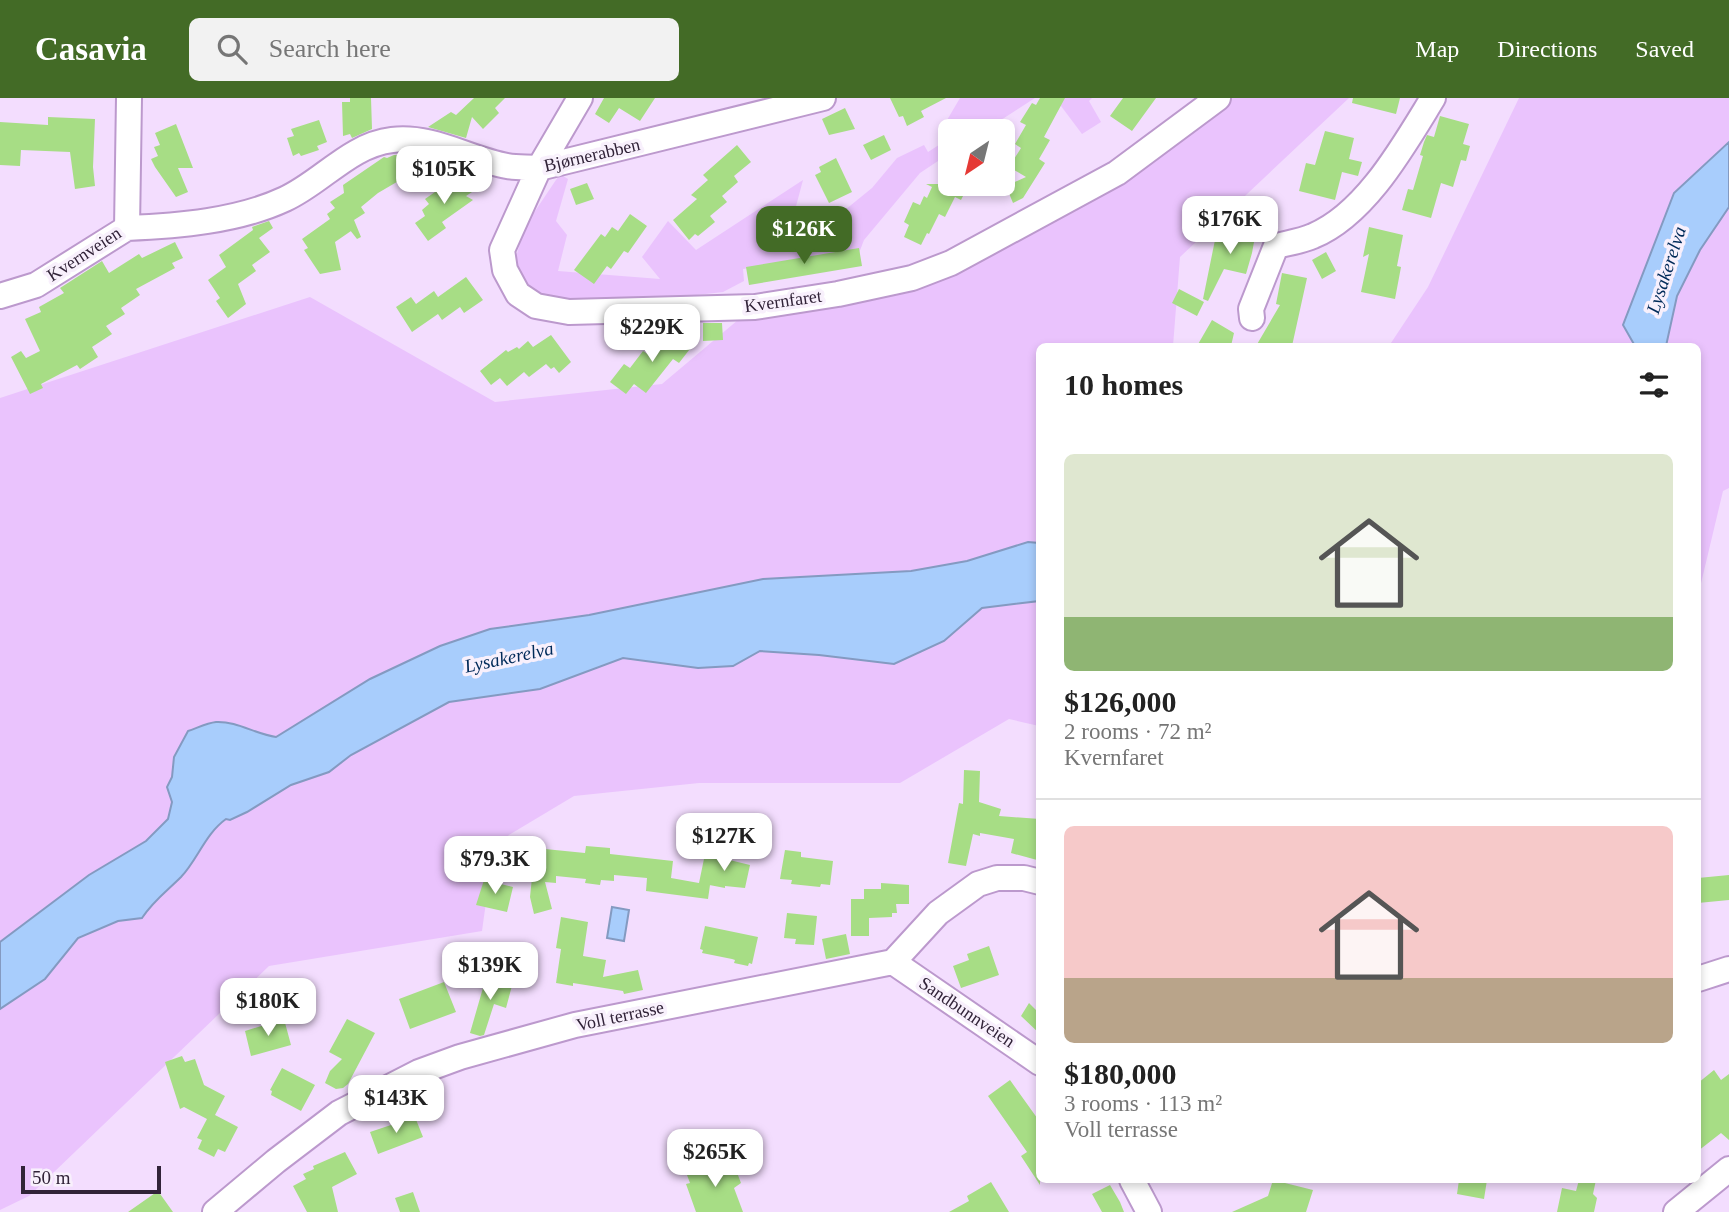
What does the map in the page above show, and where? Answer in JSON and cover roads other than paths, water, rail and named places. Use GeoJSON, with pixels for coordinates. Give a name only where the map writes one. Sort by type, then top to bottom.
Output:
{"type":"FeatureCollection","features":[{"type":"Feature","properties":{"kind":"street","name":"Kvernveien"},"geometry":{"type":"LineString","coordinates":[[0,296],[36,285],[127,228],[129,98]]}},
{"type":"Feature","properties":{"kind":"street","name":"Kvernfaret"},"geometry":{"type":"LineString","coordinates":[[580,98],[539,168],[502,250],[505,270],[518,294],[536,306],[569,312],[755,307],[838,294],[912,278],[951,263],[1117,173],[1218,98]]}},
{"type":"Feature","properties":{"kind":"street","name":"Bjørnerabben"},"geometry":{"type":"LineString","coordinates":[[127,228],[204,222],[283,201],[309,187],[355,152],[391,140],[429,143],[507,166],[539,168],[823,98]]}},
{"type":"Feature","properties":{"kind":"street"},"geometry":{"type":"LineString","coordinates":[[1252,318],[1251,309],[1276,246],[1312,237],[1351,210],[1389,169],[1433,98]]}},
{"type":"Feature","properties":{"kind":"street"},"geometry":{"type":"LineString","coordinates":[[893,962],[938,913],[978,884],[997,878],[1036,881]]}},
{"type":"Feature","properties":{"kind":"street","name":"Sandbunnveien"},"geometry":{"type":"LineString","coordinates":[[893,962],[1036,1060]]}},
{"type":"Feature","properties":{"kind":"street","name":"Voll terrasse"},"geometry":{"type":"LineString","coordinates":[[215,1212],[339,1113],[394,1084],[460,1057],[575,1025],[893,962]]}},
{"type":"Feature","properties":{"kind":"street"},"geometry":{"type":"LineString","coordinates":[[1701,978],[1729,969]]}},
{"type":"Feature","properties":{"kind":"street"},"geometry":{"type":"LineString","coordinates":[[1676,1212],[1729,1169]]}},
{"type":"Feature","properties":{"kind":"street"},"geometry":{"type":"LineString","coordinates":[[1134,1183],[1149,1212]]}},
{"type":"Feature","properties":{"kind":"water","name":"Lysakerelva"},"geometry":{"type":"Polygon","coordinates":[[[1729,142],[1729,207],[1700,250],[1677,296],[1667,343],[1633,343],[1623,325],[1674,193],[1729,142]]]}},
{"type":"Feature","properties":{"kind":"water","name":"Lysakerelva"},"geometry":{"type":"Polygon","coordinates":[[[1028,542],[1036,543],[1036,601],[982,608],[944,641],[894,664],[760,651],[733,666],[698,668],[623,658],[540,689],[449,702],[351,755],[329,772],[291,785],[247,812],[230,820],[226,819],[212,832],[181,877],[155,901],[142,918],[118,921],[78,938],[45,979],[0,1009],[0,942],[89,875],[146,841],[168,819],[172,802],[167,787],[172,777],[174,757],[188,731],[224,722],[276,737],[370,679],[440,646],[490,629],[589,615],[763,579],[911,571],[967,561],[1028,542]]]}},
{"type":"Feature","properties":{"kind":"water"},"geometry":{"type":"Polygon","coordinates":[[[612,907],[629,910],[624,941],[607,938],[612,907]]]}}]}
